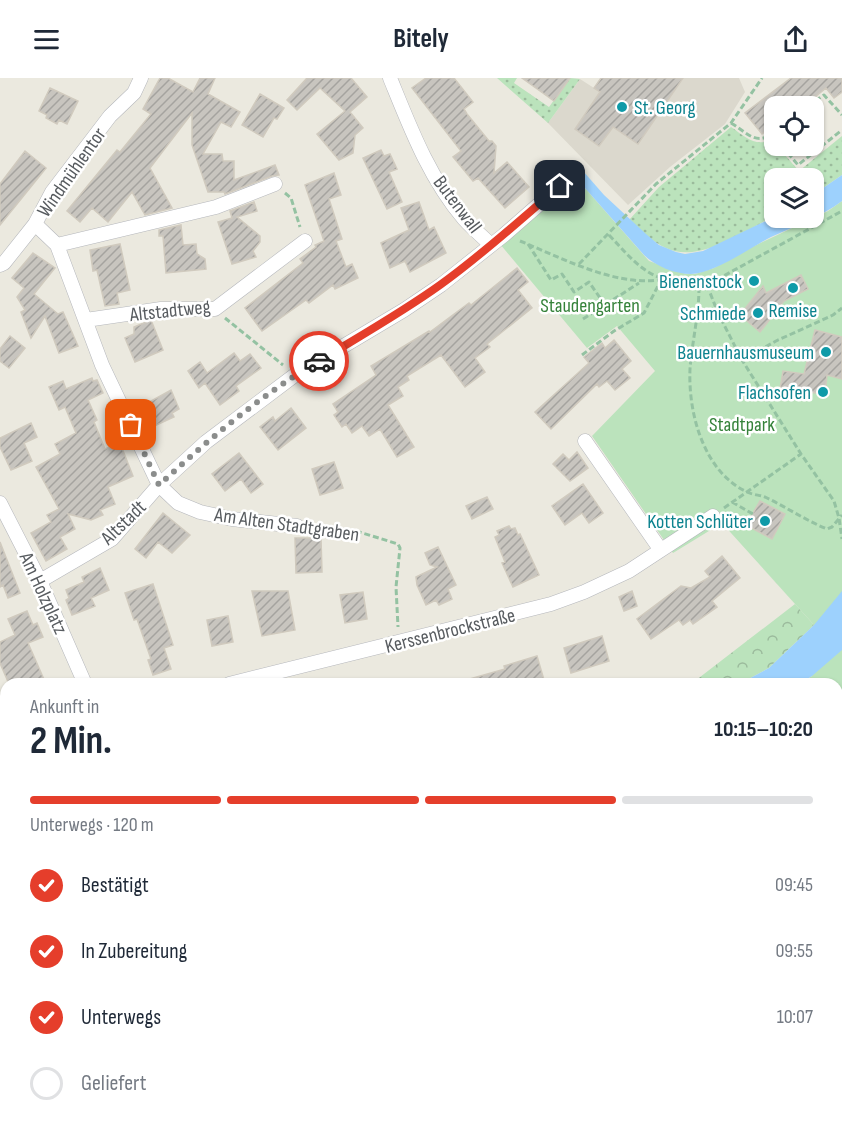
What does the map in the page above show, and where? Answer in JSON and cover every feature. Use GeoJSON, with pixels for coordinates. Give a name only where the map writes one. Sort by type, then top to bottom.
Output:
{"type":"FeatureCollection","features":[{"type":"Feature","properties":{"kind":"street","name":"Windmühlentor"},"geometry":{"type":"LineString","coordinates":[[0,265],[4,263],[34,224],[52,192],[110,116],[134,93],[141,78]]}},
{"type":"Feature","properties":{"kind":"street","name":"Butenwall"},"geometry":{"type":"LineString","coordinates":[[390,78],[422,153],[443,190],[464,218],[491,245],[560,186]]}},
{"type":"Feature","properties":{"kind":"street"},"geometry":{"type":"LineString","coordinates":[[57,245],[216,207],[275,183]]}},
{"type":"Feature","properties":{"kind":"street","name":"Am Alten Stadtgraben"},"geometry":{"type":"LineString","coordinates":[[34,224],[57,245],[102,365],[159,485],[178,502],[200,512],[232,519],[297,526]]}},
{"type":"Feature","properties":{"kind":"street","name":"Altstadtweg"},"geometry":{"type":"LineString","coordinates":[[86,320],[161,309],[215,309],[305,241]]}},
{"type":"Feature","properties":{"kind":"street","name":"Altstadt"},"geometry":{"type":"LineString","coordinates":[[40,582],[112,539],[159,485],[206,442],[295,375],[404,310],[491,245]]}},
{"type":"Feature","properties":{"kind":"street"},"geometry":{"type":"LineString","coordinates":[[585,441],[660,549]]}},
{"type":"Feature","properties":{"kind":"street","name":"Am Holzplatz"},"geometry":{"type":"LineString","coordinates":[[0,503],[40,582],[82,678]]}},
{"type":"Feature","properties":{"kind":"street","name":"Kerssenbrockstraße"},"geometry":{"type":"LineString","coordinates":[[254,678],[551,604],[584,592],[629,571],[713,516]]}},
{"type":"Feature","properties":{"kind":"path"},"geometry":{"type":"LineString","coordinates":[[579,264],[656,184],[731,123],[762,78]]}},
{"type":"Feature","properties":{"kind":"path"},"geometry":{"type":"LineString","coordinates":[[823,96],[842,115]]}},
{"type":"Feature","properties":{"kind":"path"},"geometry":{"type":"LineString","coordinates":[[731,123],[758,140],[764,140]]}},
{"type":"Feature","properties":{"kind":"path"},"geometry":{"type":"LineString","coordinates":[[824,145],[842,130]]}},
{"type":"Feature","properties":{"kind":"path"},"geometry":{"type":"LineString","coordinates":[[790,156],[798,165],[810,156]]}},
{"type":"Feature","properties":{"kind":"path"},"geometry":{"type":"LineString","coordinates":[[275,183],[291,198],[305,241]]}},
{"type":"Feature","properties":{"kind":"path"},"geometry":{"type":"LineString","coordinates":[[504,235],[624,280],[640,282],[661,280],[699,287],[707,285],[842,211]]}},
{"type":"Feature","properties":{"kind":"path"},"geometry":{"type":"LineString","coordinates":[[609,235],[640,268],[661,280]]}},
{"type":"Feature","properties":{"kind":"path"},"geometry":{"type":"LineString","coordinates":[[528,244],[551,280],[562,274],[574,292],[589,282],[605,305]]}},
{"type":"Feature","properties":{"kind":"path"},"geometry":{"type":"LineString","coordinates":[[582,355],[614,331],[644,313],[661,280]]}},
{"type":"Feature","properties":{"kind":"path"},"geometry":{"type":"LineString","coordinates":[[583,320],[640,282]]}},
{"type":"Feature","properties":{"kind":"path"},"geometry":{"type":"LineString","coordinates":[[707,285],[718,313],[742,360],[801,454],[834,501],[841,516],[842,539]]}},
{"type":"Feature","properties":{"kind":"path"},"geometry":{"type":"LineString","coordinates":[[699,287],[690,372],[692,396],[707,454],[722,474],[747,492],[763,496],[826,529],[832,527],[841,516]]}},
{"type":"Feature","properties":{"kind":"path"},"geometry":{"type":"LineString","coordinates":[[742,360],[776,341],[833,315],[842,308]]}},
{"type":"Feature","properties":{"kind":"path"},"geometry":{"type":"LineString","coordinates":[[215,309],[295,375]]}},
{"type":"Feature","properties":{"kind":"path"},"geometry":{"type":"LineString","coordinates":[[713,516],[801,454]]}},
{"type":"Feature","properties":{"kind":"path"},"geometry":{"type":"LineString","coordinates":[[732,502],[753,513]]}},
{"type":"Feature","properties":{"kind":"path","name":"Am Alten Stadtgraben"},"geometry":{"type":"LineString","coordinates":[[297,526],[356,531],[399,544],[396,587],[399,633],[402,642]]}},
{"type":"Feature","properties":{"kind":"shaded area"},"geometry":{"type":"Polygon","coordinates":[[[601,78],[739,78],[745,92],[725,124],[670,167],[628,205],[548,123],[580,79],[594,88],[601,78]]]}},
{"type":"Feature","properties":{"kind":"green space"},"geometry":{"type":"Polygon","coordinates":[[[497,78],[517,78],[514,83],[549,107],[570,78],[580,79],[548,123],[497,78]]]}},
{"type":"Feature","properties":{"kind":"green space"},"geometry":{"type":"Polygon","coordinates":[[[731,127],[755,142],[764,142],[764,156],[786,156],[796,168],[764,168],[764,222],[722,244],[693,252],[679,252],[666,248],[651,239],[629,220],[659,187],[731,127]]]}},
{"type":"Feature","properties":{"kind":"green space"},"geometry":{"type":"Polygon","coordinates":[[[842,136],[842,175],[824,187],[824,168],[803,168],[817,156],[824,156],[824,151],[842,136]]]}},
{"type":"Feature","properties":{"kind":"green space","name":"Stadtpark"},"geometry":{"type":"Polygon","coordinates":[[[577,179],[649,261],[686,274],[695,274],[714,268],[792,228],[824,228],[824,213],[842,201],[842,678],[809,678],[812,676],[814,625],[722,523],[673,553],[592,436],[655,371],[617,326],[587,348],[500,244],[577,179]]]}},
{"type":"Feature","properties":{"kind":"green space"},"geometry":{"type":"Polygon","coordinates":[[[722,523],[814,625],[769,668],[750,678],[699,678],[795,604],[722,523]]]}},
{"type":"Feature","properties":{"kind":"water"},"geometry":{"type":"Polygon","coordinates":[[[583,171],[604,195],[646,234],[659,245],[676,252],[685,254],[703,251],[764,222],[764,228],[792,228],[710,270],[685,274],[659,266],[644,255],[577,179],[583,171]]]}},
{"type":"Feature","properties":{"kind":"water"},"geometry":{"type":"Polygon","coordinates":[[[842,175],[842,201],[824,213],[824,187],[842,175]]]}},
{"type":"Feature","properties":{"kind":"water"},"geometry":{"type":"Polygon","coordinates":[[[842,591],[842,650],[809,678],[750,678],[769,668],[814,625],[842,591]]]}},
{"type":"Feature","properties":{"kind":"building"},"geometry":{"type":"Polygon","coordinates":[[[160,78],[168,78],[193,92],[200,78],[215,78],[208,94],[240,112],[231,127],[221,122],[203,154],[222,154],[223,161],[234,161],[234,180],[275,165],[279,175],[225,194],[224,192],[208,192],[192,145],[192,113],[150,168],[172,208],[145,215],[132,192],[108,222],[92,208],[80,222],[67,211],[117,150],[120,152],[151,114],[143,109],[160,78]]]}},
{"type":"Feature","properties":{"kind":"building"},"geometry":{"type":"Polygon","coordinates":[[[307,78],[351,78],[367,97],[350,112],[363,128],[355,135],[353,153],[339,160],[317,134],[345,111],[320,88],[297,110],[287,100],[307,78]]]}},
{"type":"Feature","properties":{"kind":"building"},"geometry":{"type":"Polygon","coordinates":[[[426,78],[454,78],[473,102],[464,109],[467,114],[489,141],[496,146],[494,173],[507,162],[529,187],[505,208],[478,178],[473,181],[453,157],[461,151],[412,88],[426,78]]]}},
{"type":"Feature","properties":{"kind":"building"},"geometry":{"type":"Polygon","coordinates":[[[522,78],[570,78],[554,101],[522,78]]]}},
{"type":"Feature","properties":{"kind":"building","name":"St. Georg"},"geometry":{"type":"Polygon","coordinates":[[[601,78],[683,78],[638,144],[613,127],[599,146],[575,129],[600,92],[594,88],[601,78]]]}},
{"type":"Feature","properties":{"kind":"building"},"geometry":{"type":"Polygon","coordinates":[[[791,78],[842,78],[842,92],[834,98],[826,88],[816,96],[767,96],[791,78]]]}},
{"type":"Feature","properties":{"kind":"building"},"geometry":{"type":"Polygon","coordinates":[[[50,88],[78,101],[67,124],[59,120],[57,124],[39,111],[50,88]]]}},
{"type":"Feature","properties":{"kind":"building"},"geometry":{"type":"Polygon","coordinates":[[[260,94],[284,108],[277,119],[274,118],[263,137],[242,125],[260,94]]]}},
{"type":"Feature","properties":{"kind":"building"},"geometry":{"type":"Polygon","coordinates":[[[764,99],[764,132],[762,134],[745,113],[764,99]]]}},
{"type":"Feature","properties":{"kind":"building"},"geometry":{"type":"Polygon","coordinates":[[[381,150],[384,156],[390,154],[397,169],[389,172],[402,202],[387,209],[363,158],[381,150]]]}},
{"type":"Feature","properties":{"kind":"building"},"geometry":{"type":"Polygon","coordinates":[[[25,151],[46,168],[0,225],[0,184],[25,151]]]}},
{"type":"Feature","properties":{"kind":"building"},"geometry":{"type":"Polygon","coordinates":[[[334,173],[341,195],[329,199],[342,239],[336,241],[346,267],[352,264],[358,278],[335,289],[333,285],[309,303],[306,300],[262,331],[245,308],[303,263],[300,259],[316,247],[315,245],[324,241],[305,185],[334,173]]]}},
{"type":"Feature","properties":{"kind":"building"},"geometry":{"type":"Polygon","coordinates":[[[254,202],[257,211],[237,217],[260,236],[260,242],[253,251],[256,257],[232,264],[218,222],[232,218],[230,211],[254,202]]]}},
{"type":"Feature","properties":{"kind":"building"},"geometry":{"type":"Polygon","coordinates":[[[419,202],[429,230],[434,227],[446,253],[410,272],[405,261],[390,268],[381,243],[409,230],[401,208],[419,202]]]}},
{"type":"Feature","properties":{"kind":"building"},"geometry":{"type":"Polygon","coordinates":[[[181,225],[183,245],[196,244],[197,254],[205,259],[206,269],[166,273],[163,236],[159,236],[159,230],[181,225]]]}},
{"type":"Feature","properties":{"kind":"building"},"geometry":{"type":"Polygon","coordinates":[[[120,244],[130,290],[117,293],[119,304],[105,306],[97,270],[93,271],[90,250],[120,244]]]}},
{"type":"Feature","properties":{"kind":"building"},"geometry":{"type":"Polygon","coordinates":[[[33,253],[55,268],[34,294],[58,314],[63,312],[78,346],[59,353],[45,316],[31,338],[21,312],[25,310],[17,297],[24,288],[12,278],[33,253]]]}},
{"type":"Feature","properties":{"kind":"building"},"geometry":{"type":"Polygon","coordinates":[[[517,268],[528,282],[518,290],[532,308],[487,344],[490,347],[475,358],[485,372],[465,387],[441,355],[407,376],[409,380],[398,387],[403,396],[388,405],[414,447],[397,457],[380,429],[369,436],[362,426],[352,433],[346,424],[342,427],[334,415],[338,412],[333,404],[376,375],[371,366],[430,332],[469,303],[471,305],[517,268]]]}},
{"type":"Feature","properties":{"kind":"building"},"geometry":{"type":"Polygon","coordinates":[[[801,275],[808,289],[784,301],[760,332],[740,315],[763,286],[766,293],[801,275]]]}},
{"type":"Feature","properties":{"kind":"building"},"geometry":{"type":"Polygon","coordinates":[[[151,320],[163,350],[135,362],[125,338],[134,334],[134,327],[151,320]]]}},
{"type":"Feature","properties":{"kind":"building"},"geometry":{"type":"Polygon","coordinates":[[[815,330],[842,337],[842,379],[827,375],[825,394],[780,389],[783,371],[804,374],[815,330]]]}},
{"type":"Feature","properties":{"kind":"building"},"geometry":{"type":"Polygon","coordinates":[[[10,336],[25,348],[9,368],[0,361],[0,349],[10,336]]]}},
{"type":"Feature","properties":{"kind":"building"},"geometry":{"type":"Polygon","coordinates":[[[614,340],[631,361],[622,369],[630,378],[615,390],[607,381],[599,387],[597,384],[551,429],[535,412],[589,363],[584,357],[602,343],[605,348],[614,340]]]}},
{"type":"Feature","properties":{"kind":"building"},"geometry":{"type":"Polygon","coordinates":[[[234,353],[240,361],[250,354],[261,368],[236,386],[239,391],[220,405],[205,383],[199,388],[188,371],[200,362],[207,373],[234,353]]]}},
{"type":"Feature","properties":{"kind":"building"},"geometry":{"type":"Polygon","coordinates":[[[92,378],[93,381],[97,380],[103,393],[88,400],[97,420],[94,422],[105,449],[120,443],[133,476],[108,487],[115,504],[100,510],[103,515],[91,520],[68,514],[75,529],[60,537],[67,549],[46,561],[31,533],[51,522],[47,515],[59,509],[36,467],[60,454],[55,444],[76,433],[65,407],[59,410],[49,387],[63,381],[66,389],[92,378]]]}},
{"type":"Feature","properties":{"kind":"building"},"geometry":{"type":"Polygon","coordinates":[[[171,390],[179,409],[172,413],[174,417],[150,428],[140,407],[171,390]]]}},
{"type":"Feature","properties":{"kind":"building"},"geometry":{"type":"Polygon","coordinates":[[[291,408],[306,428],[278,450],[260,427],[273,417],[275,421],[291,408]]]}},
{"type":"Feature","properties":{"kind":"building"},"geometry":{"type":"Polygon","coordinates":[[[31,423],[37,437],[24,443],[32,461],[11,470],[0,447],[0,438],[31,423]]]}},
{"type":"Feature","properties":{"kind":"building"},"geometry":{"type":"Polygon","coordinates":[[[577,452],[588,468],[570,481],[553,464],[563,454],[569,460],[577,452]]]}},
{"type":"Feature","properties":{"kind":"building"},"geometry":{"type":"Polygon","coordinates":[[[239,453],[263,484],[251,493],[241,479],[225,491],[212,474],[239,453]]]}},
{"type":"Feature","properties":{"kind":"building"},"geometry":{"type":"Polygon","coordinates":[[[334,462],[343,488],[320,495],[312,469],[334,462]]]}},
{"type":"Feature","properties":{"kind":"building"},"geometry":{"type":"Polygon","coordinates":[[[583,484],[603,513],[589,523],[582,513],[565,525],[552,506],[583,484]]]}},
{"type":"Feature","properties":{"kind":"building"},"geometry":{"type":"Polygon","coordinates":[[[487,497],[493,509],[472,519],[466,506],[487,497]]]}},
{"type":"Feature","properties":{"kind":"building","name":"Kotten Schlüter"},"geometry":{"type":"Polygon","coordinates":[[[760,501],[785,514],[772,539],[746,525],[760,501]]]}},
{"type":"Feature","properties":{"kind":"building"},"geometry":{"type":"Polygon","coordinates":[[[163,513],[190,535],[172,553],[158,542],[146,558],[135,549],[163,513]]]}},
{"type":"Feature","properties":{"kind":"building"},"geometry":{"type":"Polygon","coordinates":[[[509,526],[511,529],[515,528],[518,535],[520,534],[539,575],[513,587],[502,563],[505,562],[495,537],[499,535],[497,531],[509,526]]]}},
{"type":"Feature","properties":{"kind":"building"},"geometry":{"type":"Polygon","coordinates":[[[295,538],[321,538],[322,572],[296,573],[295,538]]]}},
{"type":"Feature","properties":{"kind":"building"},"geometry":{"type":"Polygon","coordinates":[[[0,542],[20,593],[8,598],[3,585],[0,587],[0,542]]]}},
{"type":"Feature","properties":{"kind":"building"},"geometry":{"type":"Polygon","coordinates":[[[438,547],[456,585],[448,589],[452,599],[439,605],[436,600],[426,605],[416,577],[437,567],[430,565],[425,553],[438,547]]]}},
{"type":"Feature","properties":{"kind":"building"},"geometry":{"type":"Polygon","coordinates":[[[722,556],[740,578],[712,601],[717,607],[693,624],[690,620],[683,625],[679,620],[651,639],[637,619],[681,586],[691,588],[710,577],[705,571],[722,556]]]}},
{"type":"Feature","properties":{"kind":"building"},"geometry":{"type":"Polygon","coordinates":[[[100,568],[109,590],[91,598],[95,606],[72,615],[66,600],[69,598],[66,590],[84,582],[82,577],[100,568]]]}},
{"type":"Feature","properties":{"kind":"building"},"geometry":{"type":"Polygon","coordinates":[[[153,584],[173,645],[164,648],[171,669],[153,675],[148,660],[151,659],[125,593],[153,584]]]}},
{"type":"Feature","properties":{"kind":"building"},"geometry":{"type":"Polygon","coordinates":[[[252,591],[288,591],[295,630],[262,636],[252,591]]]}},
{"type":"Feature","properties":{"kind":"building"},"geometry":{"type":"Polygon","coordinates":[[[632,591],[637,606],[624,611],[619,597],[632,591]]]}},
{"type":"Feature","properties":{"kind":"building"},"geometry":{"type":"Polygon","coordinates":[[[363,592],[367,619],[345,623],[340,595],[363,592]]]}},
{"type":"Feature","properties":{"kind":"building"},"geometry":{"type":"Polygon","coordinates":[[[27,611],[33,625],[37,623],[43,637],[28,643],[43,678],[6,678],[0,663],[0,642],[15,635],[8,619],[27,611]]]}},
{"type":"Feature","properties":{"kind":"building"},"geometry":{"type":"Polygon","coordinates":[[[228,616],[233,642],[212,646],[207,620],[228,616]]]}},
{"type":"Feature","properties":{"kind":"building"},"geometry":{"type":"Polygon","coordinates":[[[602,636],[609,661],[571,673],[564,648],[602,636]]]}},
{"type":"Feature","properties":{"kind":"building"},"geometry":{"type":"Polygon","coordinates":[[[537,656],[543,678],[473,678],[505,669],[504,666],[537,656]]]}},
{"type":"Feature","properties":{"kind":"way so far"},"geometry":{"type":"LineString","coordinates":[[131,425],[159,485],[206,442],[295,375],[319,361]]}},
{"type":"Feature","properties":{"kind":"place","name":"St. Georg"},"geometry":{"type":"Point","coordinates":[622,107]}},
{"type":"Feature","properties":{"kind":"place","name":"Bienenstock"},"geometry":{"type":"Point","coordinates":[754,281]}},
{"type":"Feature","properties":{"kind":"place","name":"Remise"},"geometry":{"type":"Point","coordinates":[793,288]}},
{"type":"Feature","properties":{"kind":"place","name":"Schmiede"},"geometry":{"type":"Point","coordinates":[758,313]}},
{"type":"Feature","properties":{"kind":"place","name":"Bauernhausmuseum"},"geometry":{"type":"Point","coordinates":[826,352]}},
{"type":"Feature","properties":{"kind":"place","name":"Flachsofen"},"geometry":{"type":"Point","coordinates":[823,392]}},
{"type":"Feature","properties":{"kind":"place","name":"Kotten Schlüter"},"geometry":{"type":"Point","coordinates":[765,521]}},
{"type":"Feature","properties":{"kind":"route"},"geometry":{"type":"LineString","coordinates":[[319,361],[441,285],[504,235],[560,186]]}},
{"type":"Feature","properties":{"kind":"park label","name":"Staudengarten"},"geometry":{"type":"Point","coordinates":[590,305]}}]}
